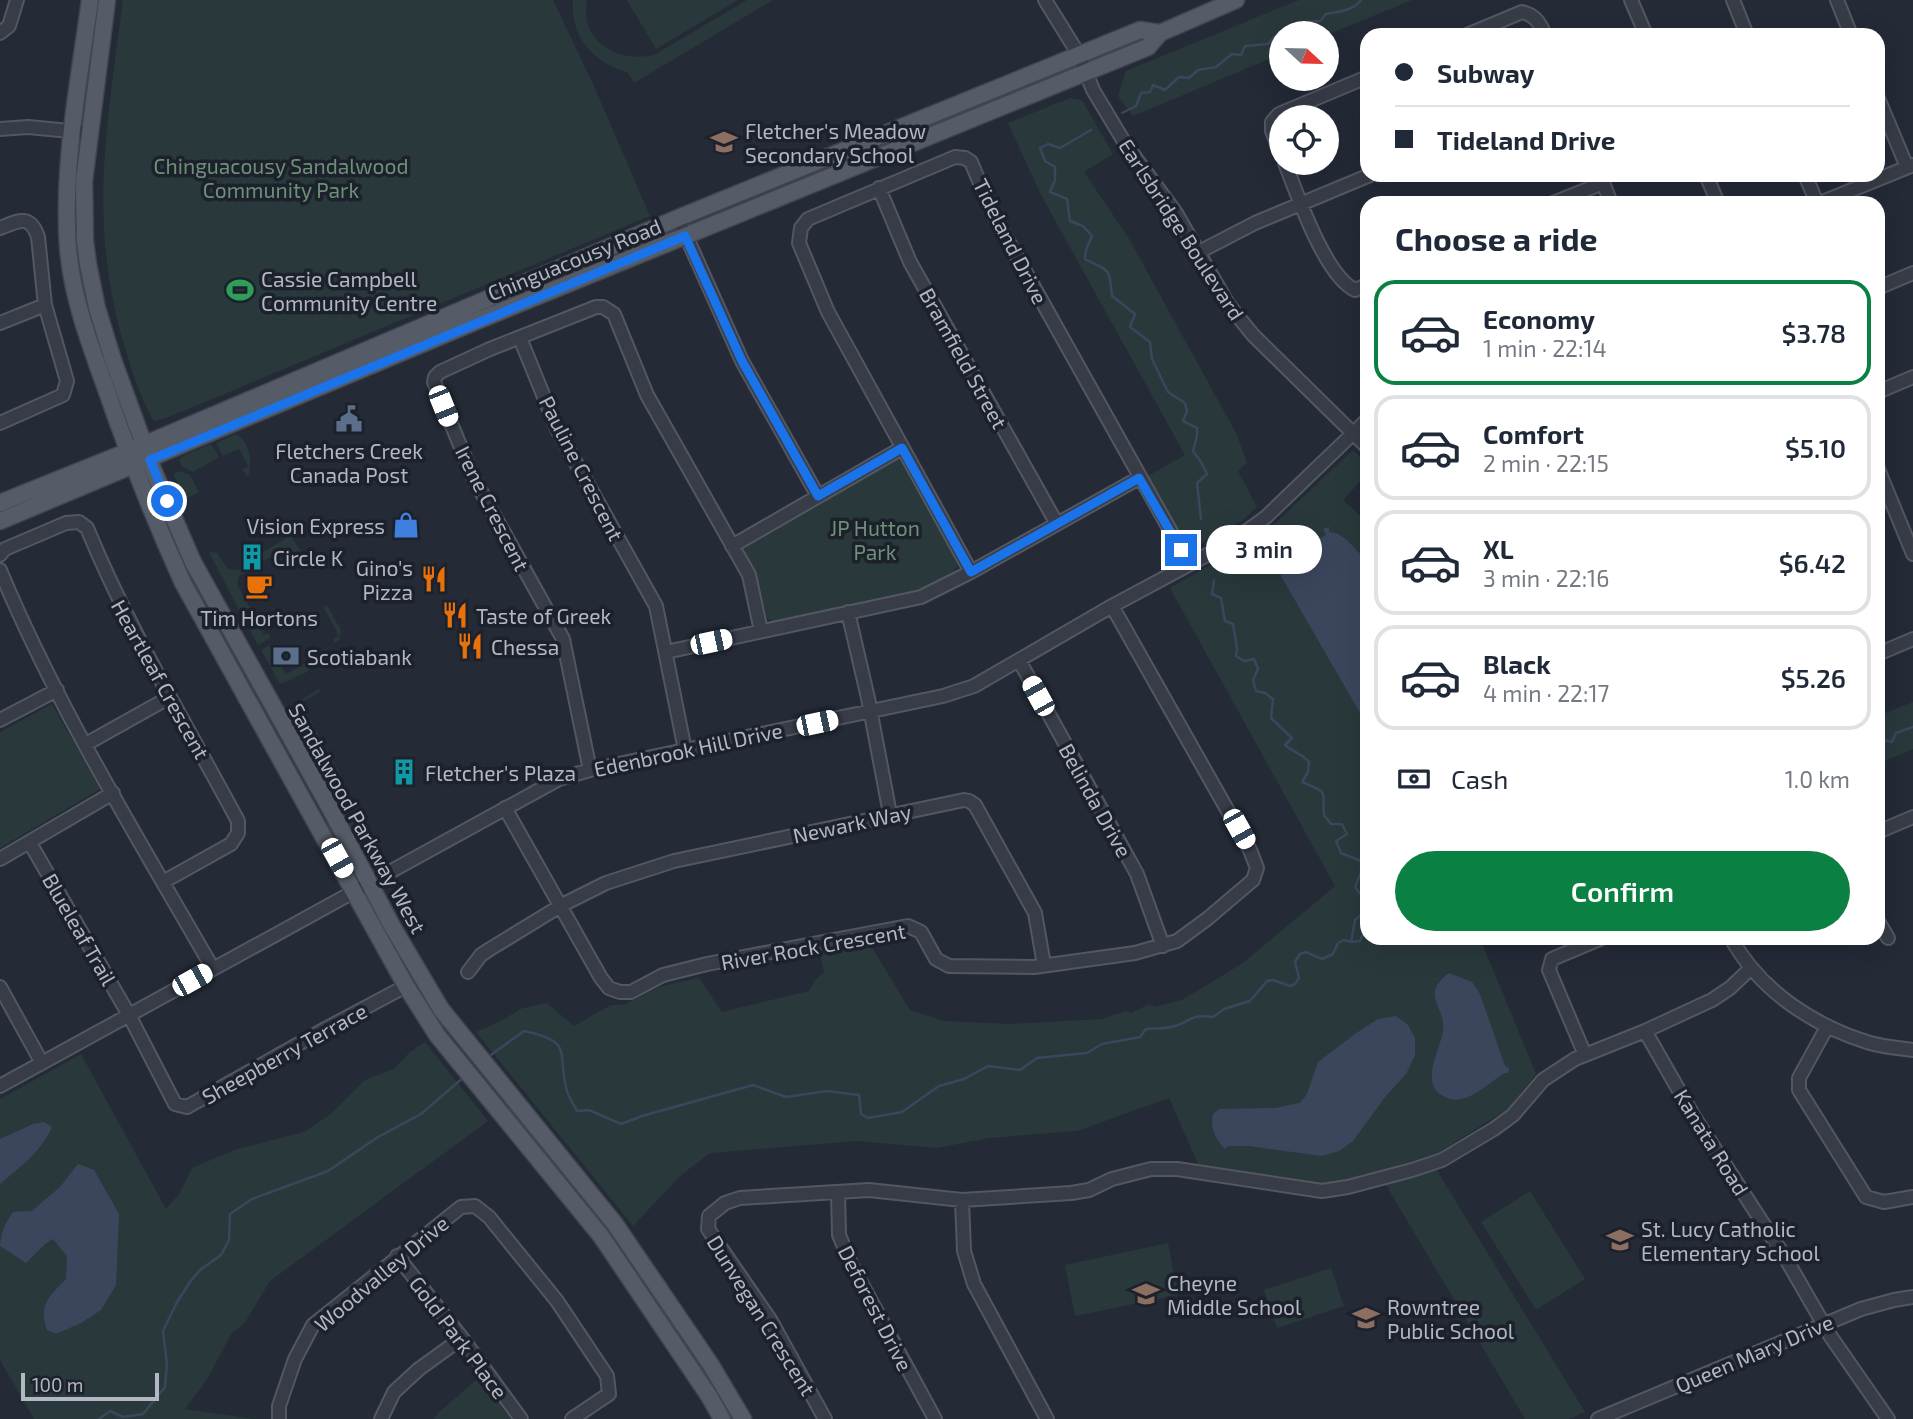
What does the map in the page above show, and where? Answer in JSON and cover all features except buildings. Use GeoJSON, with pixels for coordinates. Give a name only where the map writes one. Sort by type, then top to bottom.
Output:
{"type":"FeatureCollection","features":[{"type":"Feature","properties":{"kind":"main road","name":"Sandalwood Parkway West"},"geometry":{"type":"LineString","coordinates":[[90,0],[72,132],[67,195],[68,249],[79,310],[139,455],[203,581],[331,810],[406,986],[449,1050],[601,1236],[722,1419]]}},
{"type":"Feature","properties":{"kind":"main road","name":"Sandalwood Parkway West"},"geometry":{"type":"LineString","coordinates":[[107,0],[84,181],[88,264],[97,308],[139,455]]}},
{"type":"Feature","properties":{"kind":"main road","name":"Chinguacousy Road"},"geometry":{"type":"LineString","coordinates":[[0,503],[139,455],[685,236],[1148,47],[1160,33],[1236,0]]}},
{"type":"Feature","properties":{"kind":"main road","name":"Chinguacousy Road"},"geometry":{"type":"LineString","coordinates":[[0,521],[139,455],[678,218],[1140,30],[1160,33]]}},
{"type":"Feature","properties":{"kind":"main road","name":"Sandalwood Parkway West"},"geometry":{"type":"LineString","coordinates":[[362,887],[463,1037],[615,1224],[711,1365],[744,1419]]}},
{"type":"Feature","properties":{"kind":"street"},"geometry":{"type":"LineString","coordinates":[[0,33],[9,26],[17,0]]}},
{"type":"Feature","properties":{"kind":"street","name":"Earlsbridge Boulevard"},"geometry":{"type":"LineString","coordinates":[[1045,0],[1079,55],[1093,90],[1120,134],[1176,213],[1228,304],[1253,335],[1360,440]]}},
{"type":"Feature","properties":{"kind":"street"},"geometry":{"type":"LineString","coordinates":[[1631,0],[1643,28]]}},
{"type":"Feature","properties":{"kind":"street"},"geometry":{"type":"LineString","coordinates":[[1733,0],[1744,28]]}},
{"type":"Feature","properties":{"kind":"street"},"geometry":{"type":"LineString","coordinates":[[1837,0],[1848,28]]}},
{"type":"Feature","properties":{"kind":"street"},"geometry":{"type":"LineString","coordinates":[[1484,28],[1522,12],[1530,14],[1542,28]]}},
{"type":"Feature","properties":{"kind":"street"},"geometry":{"type":"LineString","coordinates":[[1300,105],[1360,80]]}},
{"type":"Feature","properties":{"kind":"street"},"geometry":{"type":"LineString","coordinates":[[1885,114],[1910,166],[1885,176]]}},
{"type":"Feature","properties":{"kind":"street"},"geometry":{"type":"LineString","coordinates":[[0,129],[28,127],[90,133]]}},
{"type":"Feature","properties":{"kind":"street","name":"Tideland Drive"},"geometry":{"type":"LineString","coordinates":[[971,572],[828,312],[799,243],[801,228],[808,219],[955,157],[971,162],[993,214],[1189,564]]}},
{"type":"Feature","properties":{"kind":"street"},"geometry":{"type":"LineString","coordinates":[[1290,175],[1331,268],[1348,286],[1355,290],[1360,288]]}},
{"type":"Feature","properties":{"kind":"street"},"geometry":{"type":"LineString","coordinates":[[1197,253],[1244,228],[1360,179]]}},
{"type":"Feature","properties":{"kind":"street"},"geometry":{"type":"LineString","coordinates":[[1567,196],[1596,182]]}},
{"type":"Feature","properties":{"kind":"street"},"geometry":{"type":"LineString","coordinates":[[1836,196],[1871,182]]}},
{"type":"Feature","properties":{"kind":"street","name":"Bramfield Street"},"geometry":{"type":"LineString","coordinates":[[879,188],[910,262],[1057,524]]}},
{"type":"Feature","properties":{"kind":"street"},"geometry":{"type":"LineString","coordinates":[[678,218],[742,361],[818,496]]}},
{"type":"Feature","properties":{"kind":"street"},"geometry":{"type":"LineString","coordinates":[[0,228],[27,220],[35,227],[45,304],[67,381],[63,396],[0,423]]}},
{"type":"Feature","properties":{"kind":"street"},"geometry":{"type":"LineString","coordinates":[[1885,285],[1913,273]]}},
{"type":"Feature","properties":{"kind":"street"},"geometry":{"type":"LineString","coordinates":[[0,323],[45,304]]}},
{"type":"Feature","properties":{"kind":"street"},"geometry":{"type":"LineString","coordinates":[[520,338],[596,307],[603,307],[614,314],[647,395],[749,575],[761,631]]}},
{"type":"Feature","properties":{"kind":"street","name":"Pauline Crescent"},"geometry":{"type":"LineString","coordinates":[[520,338],[557,429],[656,606],[685,750]]}},
{"type":"Feature","properties":{"kind":"street","name":"Irene Crescent"},"geometry":{"type":"LineString","coordinates":[[520,338],[440,372],[434,382],[472,477],[563,639],[590,770]]}},
{"type":"Feature","properties":{"kind":"street"},"geometry":{"type":"LineString","coordinates":[[1885,389],[1913,377]]}},
{"type":"Feature","properties":{"kind":"street","name":"Edenbrook Hill Drive"},"geometry":{"type":"LineString","coordinates":[[0,1086],[559,779],[590,770],[943,696],[974,685],[1233,541],[1266,517],[1360,427]]}},
{"type":"Feature","properties":{"kind":"street"},"geometry":{"type":"LineString","coordinates":[[732,546],[902,448]]}},
{"type":"Feature","properties":{"kind":"street"},"geometry":{"type":"LineString","coordinates":[[666,652],[921,597],[1139,478]]}},
{"type":"Feature","properties":{"kind":"street"},"geometry":{"type":"LineString","coordinates":[[1885,486],[1913,554]]}},
{"type":"Feature","properties":{"kind":"street","name":"Heartleaf Crescent"},"geometry":{"type":"LineString","coordinates":[[0,555],[5,549],[66,523],[79,522],[87,528],[112,588],[239,827],[239,833],[230,844],[163,882]]}},
{"type":"Feature","properties":{"kind":"street"},"geometry":{"type":"LineString","coordinates":[[0,570],[57,690],[213,968]]}},
{"type":"Feature","properties":{"kind":"street","name":"River Rock Crescent"},"geometry":{"type":"LineString","coordinates":[[505,808],[601,978],[609,988],[620,992],[631,992],[663,975],[707,964],[908,926],[921,932],[936,958],[949,966],[1006,968],[1044,965],[1135,953],[1163,946],[1177,941],[1208,919],[1253,880],[1257,868],[1251,850],[1112,606]]}},
{"type":"Feature","properties":{"kind":"street"},"geometry":{"type":"LineString","coordinates":[[848,611],[890,814]]}},
{"type":"Feature","properties":{"kind":"street"},"geometry":{"type":"LineString","coordinates":[[1885,651],[1913,639]]}},
{"type":"Feature","properties":{"kind":"street","name":"Belinda Drive"},"geometry":{"type":"LineString","coordinates":[[1019,660],[1137,874],[1163,946]]}},
{"type":"Feature","properties":{"kind":"street"},"geometry":{"type":"LineString","coordinates":[[0,720],[57,690]]}},
{"type":"Feature","properties":{"kind":"street"},"geometry":{"type":"LineString","coordinates":[[86,744],[170,696]]}},
{"type":"Feature","properties":{"kind":"street"},"geometry":{"type":"LineString","coordinates":[[0,859],[113,793]]}},
{"type":"Feature","properties":{"kind":"street","name":"Newark Way"},"geometry":{"type":"LineString","coordinates":[[468,972],[481,955],[562,905],[606,883],[674,861],[964,800],[975,805],[1035,913],[1044,965]]}},
{"type":"Feature","properties":{"kind":"street"},"geometry":{"type":"LineString","coordinates":[[1885,829],[1913,817]]}},
{"type":"Feature","properties":{"kind":"street","name":"Blueleaf Trail"},"geometry":{"type":"LineString","coordinates":[[30,843],[129,1015]]}},
{"type":"Feature","properties":{"kind":"street"},"geometry":{"type":"LineString","coordinates":[[1885,932],[1888,937]]}},
{"type":"Feature","properties":{"kind":"street"},"geometry":{"type":"LineString","coordinates":[[1585,945],[1552,959],[1549,970],[1585,1055]]}},
{"type":"Feature","properties":{"kind":"street"},"geometry":{"type":"LineString","coordinates":[[1736,945],[1751,968],[1789,1004],[1827,1027],[1872,1044],[1913,1050]]}},
{"type":"Feature","properties":{"kind":"street","name":"Dunvegan Crescent"},"geometry":{"type":"LineString","coordinates":[[825,1419],[771,1321],[716,1242],[707,1223],[709,1216],[725,1203],[740,1198],[869,1190],[962,1200],[1071,1193],[1151,1169],[1177,1169],[1322,1191],[1348,1187],[1441,1160],[1513,1115],[1543,1080],[1575,1059],[1712,1000],[1751,968]]}},
{"type":"Feature","properties":{"kind":"street","name":"Sheepberry Terrace"},"geometry":{"type":"LineString","coordinates":[[129,1015],[175,1104],[187,1107],[406,986]]}},
{"type":"Feature","properties":{"kind":"street"},"geometry":{"type":"LineString","coordinates":[[0,987],[42,1063]]}},
{"type":"Feature","properties":{"kind":"street"},"geometry":{"type":"LineString","coordinates":[[1827,1027],[1799,1079],[1799,1090],[1866,1197],[1884,1202],[1913,1197]]}},
{"type":"Feature","properties":{"kind":"street","name":"Kanata Road"},"geometry":{"type":"LineString","coordinates":[[1645,1031],[1693,1115],[1786,1259],[1881,1417]]}},
{"type":"Feature","properties":{"kind":"street","name":"Deforest Drive"},"geometry":{"type":"LineString","coordinates":[[838,1192],[839,1235],[852,1266],[935,1419]]}},
{"type":"Feature","properties":{"kind":"street"},"geometry":{"type":"LineString","coordinates":[[962,1200],[964,1251],[974,1284],[1047,1419]]}},
{"type":"Feature","properties":{"kind":"street","name":"Woodvalley Drive"},"geometry":{"type":"LineString","coordinates":[[279,1419],[279,1406],[295,1359],[313,1325],[461,1207],[475,1206],[489,1217],[557,1301],[607,1376],[609,1394],[572,1419]]}},
{"type":"Feature","properties":{"kind":"street","name":"Gold Park Place"},"geometry":{"type":"LineString","coordinates":[[397,1256],[463,1338],[521,1419]]}},
{"type":"Feature","properties":{"kind":"street","name":"Queen Mary Drive"},"geometry":{"type":"LineString","coordinates":[[1598,1419],[1870,1306],[1913,1297]]}},
{"type":"Feature","properties":{"kind":"street"},"geometry":{"type":"LineString","coordinates":[[381,1419],[394,1392],[419,1369],[463,1338]]}},
{"type":"Feature","properties":{"kind":"green space","name":"Chinguacousy Sandalwood Community Park"},"geometry":{"type":"Polygon","coordinates":[[[123,0],[553,0],[650,216],[154,421],[138,387],[126,351],[114,305],[107,261],[104,176],[111,90],[123,0]]]}},
{"type":"Feature","properties":{"kind":"green space"},"geometry":{"type":"Polygon","coordinates":[[[573,0],[587,0],[586,15],[589,27],[595,38],[604,46],[627,56],[640,57],[654,55],[747,0],[773,0],[634,83],[627,72],[604,62],[586,46],[575,25],[573,0]]]}},
{"type":"Feature","properties":{"kind":"green space"},"geometry":{"type":"Polygon","coordinates":[[[627,0],[738,0],[656,49],[627,0]]]}},
{"type":"Feature","properties":{"kind":"green space"},"geometry":{"type":"Polygon","coordinates":[[[1299,0],[1412,0],[1339,30],[1339,21],[1269,21],[1269,59],[1133,116],[1118,96],[1126,71],[1299,0]]]}},
{"type":"Feature","properties":{"kind":"green space"},"geometry":{"type":"Polygon","coordinates":[[[1070,98],[1082,100],[1113,154],[1084,172],[1128,237],[1236,433],[1247,462],[1238,471],[1257,507],[1243,520],[1192,549],[1185,545],[1148,476],[1185,455],[1041,195],[1008,123],[1070,98]]]}},
{"type":"Feature","properties":{"kind":"green space"},"geometry":{"type":"Polygon","coordinates":[[[236,434],[241,437],[249,453],[248,477],[242,470],[248,466],[239,449],[223,456],[216,443],[236,434]]]}},
{"type":"Feature","properties":{"kind":"green space"},"geometry":{"type":"Polygon","coordinates":[[[211,444],[219,457],[193,472],[182,467],[179,460],[183,456],[211,444]]]}},
{"type":"Feature","properties":{"kind":"green space"},"geometry":{"type":"Polygon","coordinates":[[[1353,450],[1360,456],[1360,482],[1343,500],[1360,516],[1360,945],[1483,945],[1536,1074],[1509,1108],[1438,1153],[1353,1180],[1324,1185],[1199,1166],[1169,1098],[1077,1131],[989,1138],[937,1148],[857,1141],[710,1153],[680,1176],[633,1226],[476,1032],[520,1009],[547,1003],[574,1026],[611,1005],[624,1005],[662,986],[699,978],[722,1012],[809,991],[815,980],[824,972],[819,951],[868,941],[910,1010],[944,1021],[1010,1024],[1102,1019],[1125,1011],[1131,1013],[1149,1004],[1155,1007],[1182,1000],[1243,963],[1335,886],[1170,588],[1268,530],[1353,450]]]}},
{"type":"Feature","properties":{"kind":"green space","name":"JP Hutton Park"},"geometry":{"type":"Polygon","coordinates":[[[897,457],[905,463],[956,557],[958,566],[946,577],[901,595],[774,622],[767,618],[756,575],[744,551],[745,543],[897,457]]]}},
{"type":"Feature","properties":{"kind":"green space"},"geometry":{"type":"Polygon","coordinates":[[[180,471],[190,475],[199,492],[186,499],[173,474],[180,471]]]}},
{"type":"Feature","properties":{"kind":"green space"},"geometry":{"type":"Polygon","coordinates":[[[287,528],[305,559],[302,568],[293,552],[284,549],[239,576],[237,584],[248,605],[254,609],[242,616],[209,552],[217,553],[228,569],[239,570],[285,539],[287,528]]]}},
{"type":"Feature","properties":{"kind":"green space"},"geometry":{"type":"Polygon","coordinates":[[[323,606],[327,606],[341,630],[339,640],[323,653],[307,672],[280,684],[261,650],[269,645],[286,674],[309,661],[307,656],[319,654],[335,643],[333,639],[339,636],[323,606]]]}},
{"type":"Feature","properties":{"kind":"green space"},"geometry":{"type":"Polygon","coordinates":[[[253,615],[264,635],[268,633],[271,638],[258,645],[244,620],[253,615]]]}},
{"type":"Feature","properties":{"kind":"green space"},"geometry":{"type":"Polygon","coordinates":[[[318,689],[321,691],[301,703],[342,777],[333,782],[292,706],[318,689]]]}},
{"type":"Feature","properties":{"kind":"green space"},"geometry":{"type":"Polygon","coordinates":[[[1913,702],[1913,749],[1885,761],[1885,713],[1913,702]]]}},
{"type":"Feature","properties":{"kind":"green space"},"geometry":{"type":"Polygon","coordinates":[[[52,704],[100,789],[0,848],[0,732],[52,704]]]}},
{"type":"Feature","properties":{"kind":"green space"},"geometry":{"type":"Polygon","coordinates":[[[290,708],[374,860],[364,850],[288,712],[290,708]]]}},
{"type":"Feature","properties":{"kind":"green space"},"geometry":{"type":"Polygon","coordinates":[[[425,1042],[488,1121],[270,1281],[244,1324],[231,1334],[208,1378],[185,1409],[254,1419],[34,1419],[0,1360],[0,1099],[81,1054],[166,1209],[180,1193],[192,1168],[234,1150],[304,1132],[331,1114],[365,1080],[395,1068],[410,1052],[425,1042]]]}},
{"type":"Feature","properties":{"kind":"green space"},"geometry":{"type":"Polygon","coordinates":[[[1436,1169],[1585,1412],[1569,1419],[1525,1419],[1386,1185],[1436,1169]]]}},
{"type":"Feature","properties":{"kind":"green space"},"geometry":{"type":"Polygon","coordinates":[[[1530,1191],[1585,1279],[1536,1310],[1481,1222],[1530,1191]]]}},
{"type":"Feature","properties":{"kind":"green space"},"geometry":{"type":"Polygon","coordinates":[[[1168,1243],[1178,1295],[1075,1316],[1065,1265],[1168,1243]]]}},
{"type":"Feature","properties":{"kind":"green space"},"geometry":{"type":"Polygon","coordinates":[[[1331,1268],[1344,1306],[1277,1328],[1264,1290],[1331,1268]]]}},
{"type":"Feature","properties":{"kind":"green space"},"geometry":{"type":"Polygon","coordinates":[[[481,1376],[510,1419],[434,1419],[438,1413],[481,1376]]]}},
{"type":"Feature","properties":{"kind":"water"},"geometry":{"type":"Polygon","coordinates":[[[1329,527],[1329,532],[1340,535],[1360,554],[1360,713],[1281,576],[1283,566],[1291,553],[1326,535],[1323,529],[1329,527]]]}},
{"type":"Feature","properties":{"kind":"water"},"geometry":{"type":"Polygon","coordinates":[[[1449,973],[1472,982],[1480,994],[1505,1066],[1509,1068],[1508,1073],[1477,1092],[1454,1100],[1438,1092],[1432,1077],[1443,1031],[1435,995],[1436,988],[1449,973]]]}},
{"type":"Feature","properties":{"kind":"water"},"geometry":{"type":"Polygon","coordinates":[[[1396,1016],[1408,1025],[1415,1038],[1415,1055],[1406,1074],[1385,1097],[1353,1141],[1339,1151],[1322,1156],[1249,1146],[1229,1146],[1225,1149],[1218,1141],[1212,1119],[1219,1109],[1275,1108],[1300,1103],[1307,1094],[1318,1062],[1378,1019],[1396,1016]]]}},
{"type":"Feature","properties":{"kind":"water"},"geometry":{"type":"Polygon","coordinates":[[[44,1122],[52,1127],[48,1136],[29,1158],[0,1184],[0,1139],[44,1122]]]}},
{"type":"Feature","properties":{"kind":"water"},"geometry":{"type":"Polygon","coordinates":[[[78,1164],[94,1170],[119,1214],[116,1285],[101,1310],[56,1334],[47,1330],[44,1314],[50,1296],[66,1279],[67,1256],[53,1239],[26,1263],[0,1246],[4,1228],[13,1212],[32,1211],[60,1187],[78,1164]]]}},
{"type":"Feature","properties":{"kind":"waterway"},"geometry":{"type":"LineString","coordinates":[[1122,113],[1136,106],[1141,93],[1150,92],[1153,85],[1165,90],[1179,77],[1189,78],[1198,70],[1216,67],[1232,54],[1241,55],[1245,46],[1268,44],[1278,33],[1299,30],[1307,22],[1320,21],[1326,14],[1350,8],[1361,0]]}},
{"type":"Feature","properties":{"kind":"waterway"},"geometry":{"type":"LineString","coordinates":[[1091,130],[1060,148],[1048,144],[1040,148],[1045,161],[1055,167],[1055,180],[1050,192],[1067,199],[1070,221],[1083,226],[1092,236],[1085,259],[1107,271],[1112,296],[1135,314],[1130,327],[1150,342],[1152,359],[1168,392],[1185,403],[1187,411],[1183,421],[1197,428],[1193,451],[1207,474],[1197,483],[1201,519]]}},
{"type":"Feature","properties":{"kind":"waterway"},"geometry":{"type":"LineString","coordinates":[[1214,580],[1212,594],[1221,598],[1225,621],[1233,624],[1236,656],[1244,661],[1254,659],[1258,669],[1253,680],[1256,691],[1273,699],[1271,718],[1292,738],[1285,745],[1309,762],[1308,772],[1302,782],[1323,793],[1324,815],[1331,824],[1342,824],[1347,834],[1336,841],[1341,853],[1360,861]]}},
{"type":"Feature","properties":{"kind":"waterway"},"geometry":{"type":"LineString","coordinates":[[1885,740],[1892,742],[1896,733],[1913,727]]}},
{"type":"Feature","properties":{"kind":"waterway"},"geometry":{"type":"LineString","coordinates":[[1360,874],[1355,887],[1360,893]]}},
{"type":"Feature","properties":{"kind":"waterway"},"geometry":{"type":"LineString","coordinates":[[1351,942],[1355,920],[1360,916]]}},
{"type":"Feature","properties":{"kind":"waterway"},"geometry":{"type":"LineString","coordinates":[[488,1057],[524,1031],[551,1040],[561,1051],[567,1091],[577,1111],[589,1110],[621,1124],[753,1085],[786,1097],[827,1091],[859,1095],[861,1114],[868,1118],[902,1112],[939,1086],[964,1079],[988,1066],[1020,1070],[1037,1058],[1087,1053],[1102,1044],[1140,1037],[1146,1029],[1172,1027],[1195,1017],[1213,1017],[1224,1009],[1250,1001],[1267,981],[1273,980],[1290,986],[1295,984],[1299,978],[1295,962],[1300,954],[1306,952],[1322,959],[1333,954],[1338,943],[1344,940],[1360,941]]}},
{"type":"Feature","properties":{"kind":"waterway"},"geometry":{"type":"LineString","coordinates":[[99,1419],[110,1411],[123,1417],[143,1414],[165,1387],[167,1364],[163,1331],[190,1282],[200,1270],[221,1255],[229,1240],[230,1214],[252,1199],[328,1171],[378,1137],[421,1114],[464,1077]]}},
{"type":"Feature","properties":{"kind":"place","name":"Fletcher's Meadow Secondary School"},"geometry":{"type":"Point","coordinates":[724,142]}},
{"type":"Feature","properties":{"kind":"place","name":"Cassie Campbell Community Centre"},"geometry":{"type":"Point","coordinates":[240,290]}},
{"type":"Feature","properties":{"kind":"place","name":"Fletchers Creek Canada Post"},"geometry":{"type":"Point","coordinates":[349,419]}},
{"type":"Feature","properties":{"kind":"place","name":"Vision Express"},"geometry":{"type":"Point","coordinates":[406,525]}},
{"type":"Feature","properties":{"kind":"place","name":"Circle K"},"geometry":{"type":"Point","coordinates":[252,557]}},
{"type":"Feature","properties":{"kind":"place","name":"Gino's Pizza"},"geometry":{"type":"Point","coordinates":[434,579]}},
{"type":"Feature","properties":{"kind":"place","name":"Tim Hortons"},"geometry":{"type":"Point","coordinates":[259,586]}},
{"type":"Feature","properties":{"kind":"place","name":"Taste of Greek"},"geometry":{"type":"Point","coordinates":[455,615]}},
{"type":"Feature","properties":{"kind":"place","name":"Chessa"},"geometry":{"type":"Point","coordinates":[470,646]}},
{"type":"Feature","properties":{"kind":"place","name":"Scotiabank"},"geometry":{"type":"Point","coordinates":[286,656]}},
{"type":"Feature","properties":{"kind":"place","name":"Fletcher's Plaza"},"geometry":{"type":"Point","coordinates":[404,772]}},
{"type":"Feature","properties":{"kind":"place","name":"St. Lucy Catholic Elementary School"},"geometry":{"type":"Point","coordinates":[1620,1240]}},
{"type":"Feature","properties":{"kind":"place","name":"Cheyne Middle School"},"geometry":{"type":"Point","coordinates":[1146,1294]}},
{"type":"Feature","properties":{"kind":"place","name":"Rowntree Public School"},"geometry":{"type":"Point","coordinates":[1366,1318]}},
{"type":"Feature","properties":{"kind":"route"},"geometry":{"type":"LineString","coordinates":[[167,501],[150,460],[685,236],[742,361],[818,496],[902,448],[971,572],[1139,478],[1181,550]]}}]}
